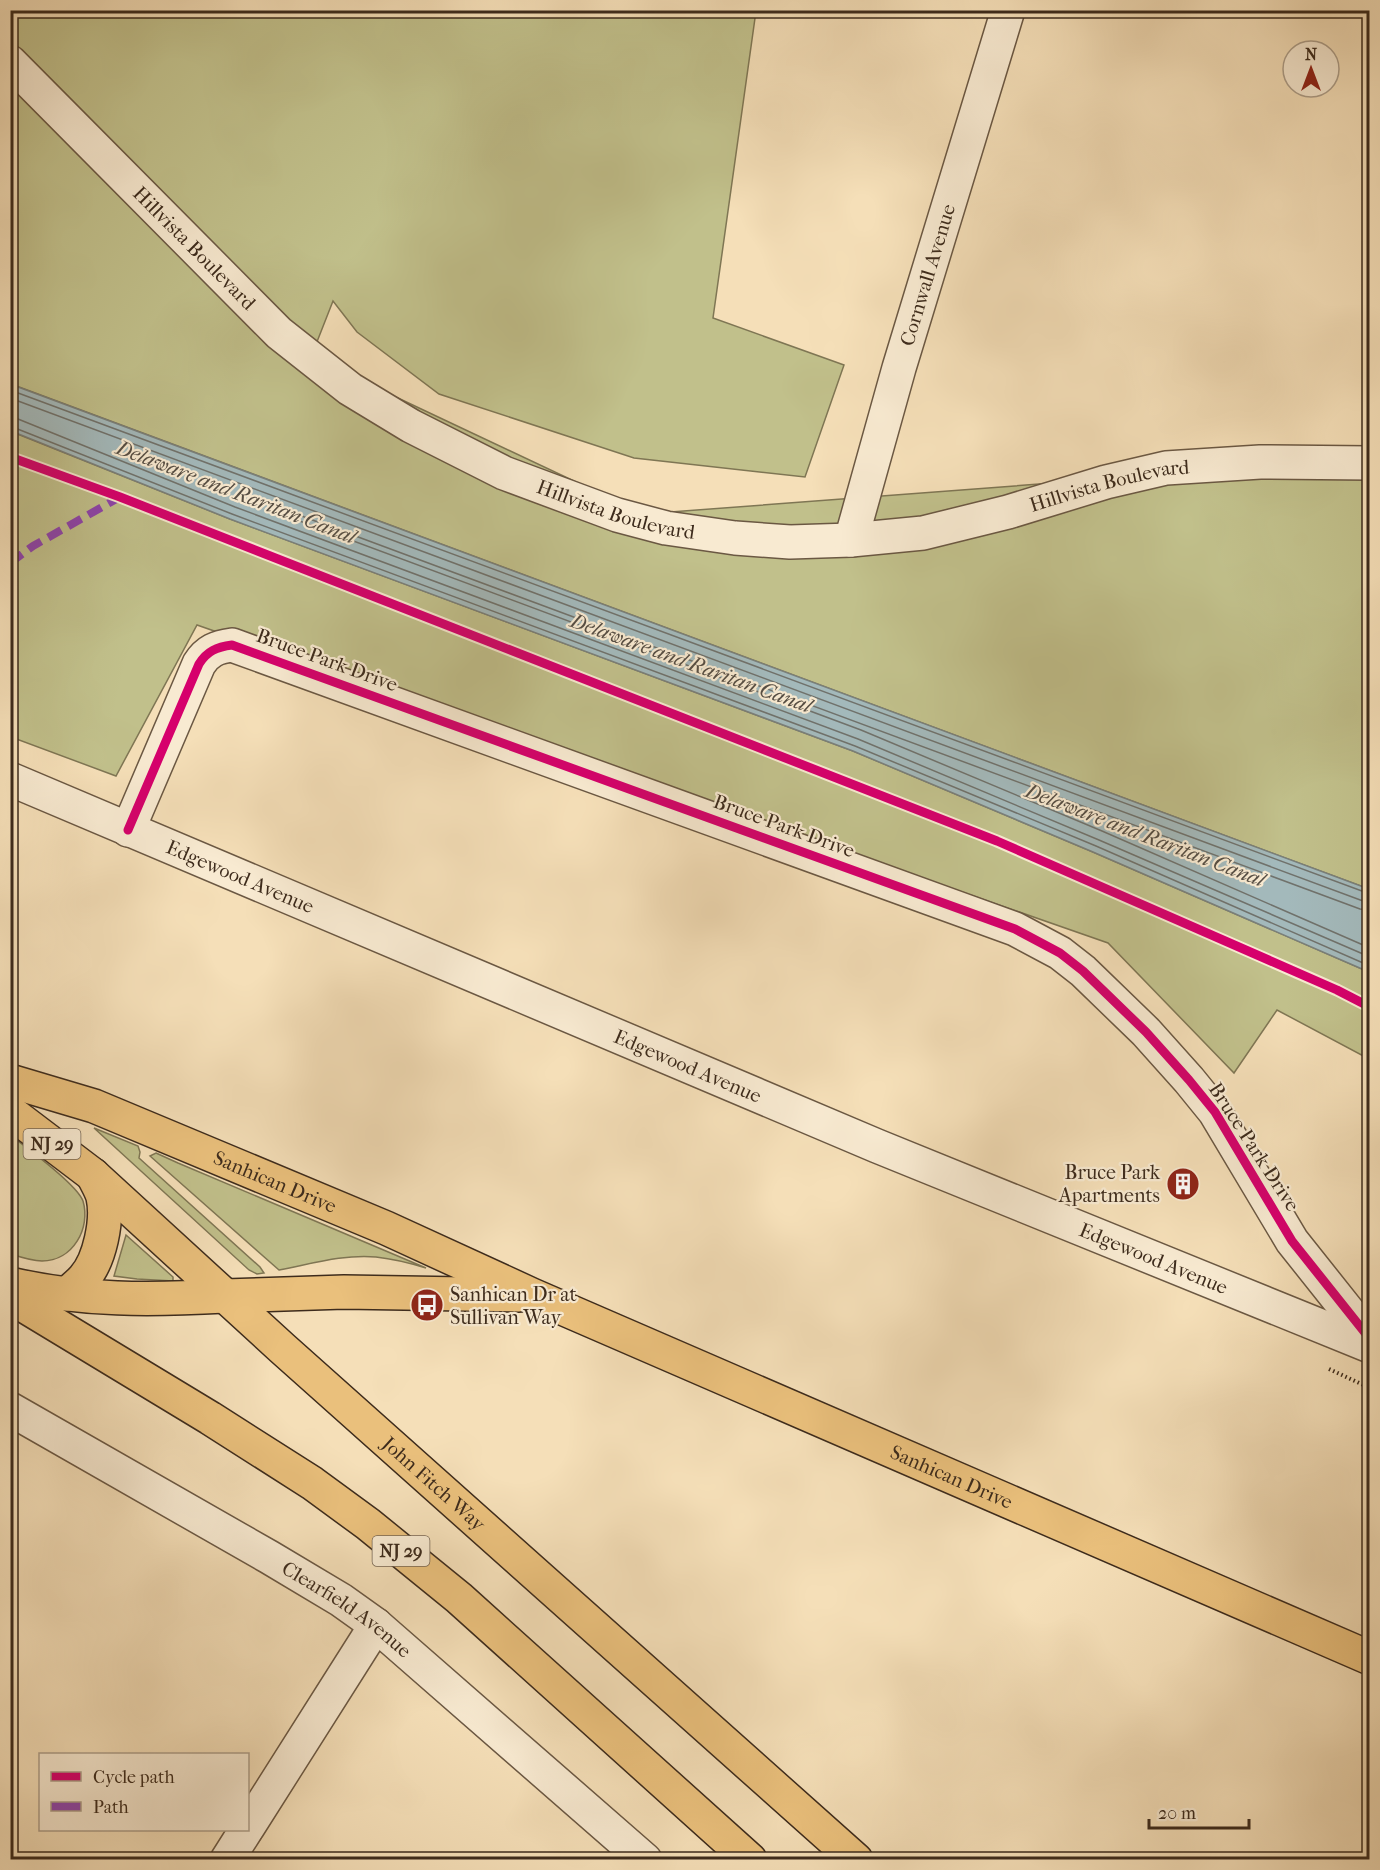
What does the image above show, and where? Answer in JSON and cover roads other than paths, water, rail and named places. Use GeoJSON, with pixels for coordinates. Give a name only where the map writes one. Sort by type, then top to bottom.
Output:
{"type":"FeatureCollection","features":[{"type":"Feature","properties":{"kind":"main road","name":"Sanhican Drive"},"geometry":{"type":"LineString","coordinates":[[10,1081],[94,1106],[386,1228],[532,1295],[1370,1658]]}},
{"type":"Feature","properties":{"kind":"main road","name":"John Fitch Way"},"geometry":{"type":"LineString","coordinates":[[10,1112],[93,1175],[225,1296],[856,1860]]}},
{"type":"Feature","properties":{"kind":"main road"},"geometry":{"type":"LineString","coordinates":[[66,1294],[85,1277],[95,1258],[104,1228],[103,1195],[93,1175]]}},
{"type":"Feature","properties":{"kind":"main road","name":"Sanhican Drive"},"geometry":{"type":"LineString","coordinates":[[10,1284],[112,1299],[179,1299],[344,1292],[532,1295]]}},
{"type":"Feature","properties":{"kind":"main road","name":"NJ 29"},"geometry":{"type":"LineString","coordinates":[[10,1297],[312,1483],[368,1524],[459,1598],[750,1860]]}},
{"type":"Feature","properties":{"kind":"street","name":"Cornwall Avenue"},"geometry":{"type":"LineString","coordinates":[[851,540],[899,368],[1008,10]]}},
{"type":"Feature","properties":{"kind":"street","name":"Hillvista Boulevard"},"geometry":{"type":"LineString","coordinates":[[10,62],[279,333],[350,389],[411,426],[504,473],[616,515],[666,528],[735,538],[789,542],[851,540],[923,533],[1008,512],[1106,482],[1166,468],[1260,462],[1370,463]]}},
{"type":"Feature","properties":{"kind":"street","name":"Bruce Park Drive"},"geometry":{"type":"LineString","coordinates":[[128,830],[199,664],[204,656],[219,646],[232,645],[1015,929],[1060,953],[1097,984],[1146,1032],[1189,1080],[1215,1112],[1292,1241],[1370,1338]]}},
{"type":"Feature","properties":{"kind":"street","name":"Edgewood Avenue"},"geometry":{"type":"LineString","coordinates":[[10,779],[877,1146],[1370,1346]]}},
{"type":"Feature","properties":{"kind":"street","name":"Clearfield Avenue"},"geometry":{"type":"LineString","coordinates":[[10,1409],[341,1600],[376,1625],[645,1860]]}},
{"type":"Feature","properties":{"kind":"street"},"geometry":{"type":"LineString","coordinates":[[249,1825],[376,1625]]}},
{"type":"Feature","properties":{"kind":"street"},"geometry":{"type":"LineString","coordinates":[[227,1860],[245,1831]]}},
{"type":"Feature","properties":{"kind":"water","name":"Delaware and Raritan Canal"},"geometry":{"type":"Polygon","coordinates":[[[10,384],[1369,889],[1369,972],[853,751],[230,519],[11,431],[10,384]]]}},
{"type":"Feature","properties":{"kind":"place","name":"Bruce Park Apartments"},"geometry":{"type":"Point","coordinates":[1183,1184]}},
{"type":"Feature","properties":{"kind":"place","name":"Sanhican Dr at Sullivan Way"},"geometry":{"type":"Point","coordinates":[427,1305]}}]}
